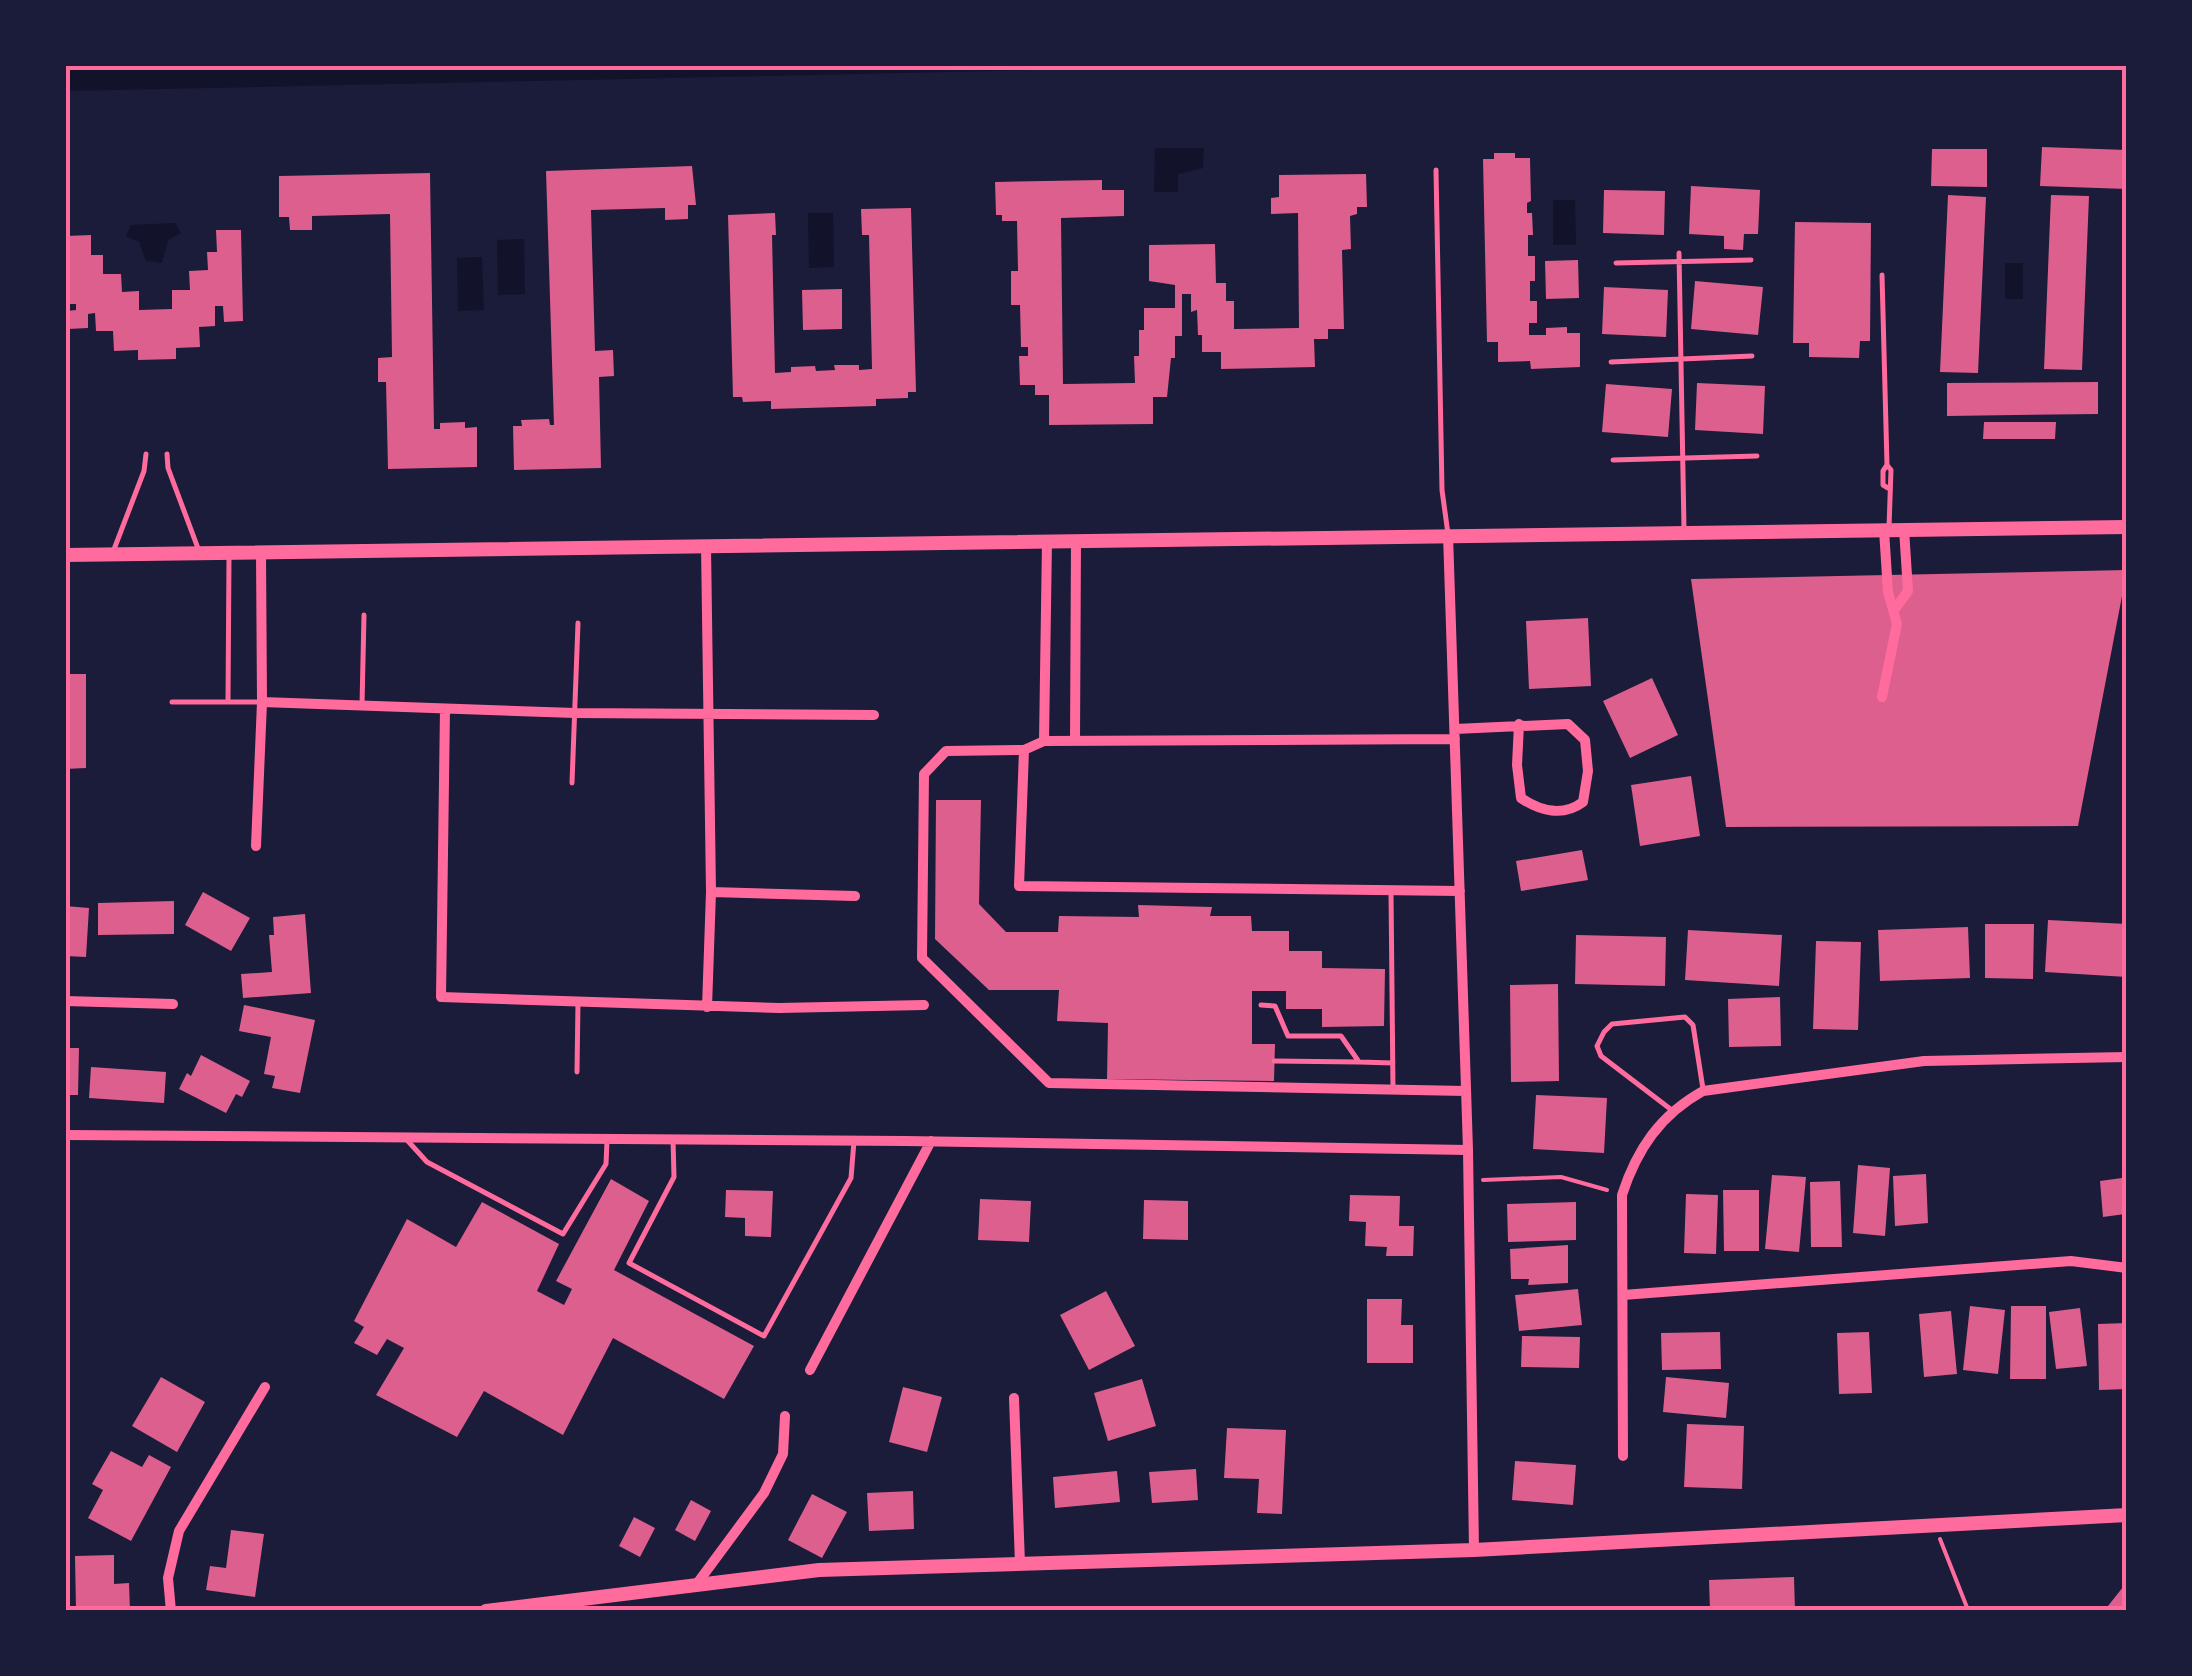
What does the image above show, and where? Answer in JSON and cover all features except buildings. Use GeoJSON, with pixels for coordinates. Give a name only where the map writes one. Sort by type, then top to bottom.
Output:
{"type":"FeatureCollection","features":[{"type":"Feature","properties":{"kind":"street"},"geometry":{"type":"LineString","coordinates":[[65,556],[2127,527]]}},
{"type":"Feature","properties":{"kind":"street"},"geometry":{"type":"LineString","coordinates":[[1882,697],[1897,624],[1888,592],[1893,530]]}},
{"type":"Feature","properties":{"kind":"street"},"geometry":{"type":"LineString","coordinates":[[1893,530],[1908,591],[1894,609]]}},
{"type":"Feature","properties":{"kind":"street"},"geometry":{"type":"LineString","coordinates":[[1448,534],[1468,1150],[1474,1550]]}},
{"type":"Feature","properties":{"kind":"street"},"geometry":{"type":"LineString","coordinates":[[1075,740],[1076,540]]}},
{"type":"Feature","properties":{"kind":"street"},"geometry":{"type":"LineString","coordinates":[[1044,740],[1047,541]]}},
{"type":"Feature","properties":{"kind":"street"},"geometry":{"type":"LineString","coordinates":[[706,546],[711,892],[707,1007]]}},
{"type":"Feature","properties":{"kind":"street"},"geometry":{"type":"LineString","coordinates":[[256,846],[262,702],[260,553]]}},
{"type":"Feature","properties":{"kind":"street"},"geometry":{"type":"LineString","coordinates":[[262,702],[575,712],[874,715]]}},
{"type":"Feature","properties":{"kind":"street"},"geometry":{"type":"LineString","coordinates":[[445,708],[442,997],[707,1007],[924,1005]]}},
{"type":"Feature","properties":{"kind":"street"},"geometry":{"type":"LineString","coordinates":[[1466,1090],[1049,1084],[922,958],[924,774],[946,751],[1024,750],[1044,740],[1455,734],[1518,724],[1568,724],[1585,740],[1588,770],[1583,802],[1572,810],[1538,810],[1521,798],[1518,724]]}},
{"type":"Feature","properties":{"kind":"street"},"geometry":{"type":"LineString","coordinates":[[1024,750],[1019,886],[1460,891]]}},
{"type":"Feature","properties":{"kind":"street"},"geometry":{"type":"LineString","coordinates":[[711,892],[855,896]]}},
{"type":"Feature","properties":{"kind":"street"},"geometry":{"type":"LineString","coordinates":[[65,1001],[173,1004]]}},
{"type":"Feature","properties":{"kind":"street"},"geometry":{"type":"LineString","coordinates":[[1623,1456],[1622,1195],[1632,1164],[1652,1131],[1673,1111],[1703,1090],[1924,1062],[2127,1057]]}},
{"type":"Feature","properties":{"kind":"street"},"geometry":{"type":"LineString","coordinates":[[65,1135],[1468,1150]]}},
{"type":"Feature","properties":{"kind":"street"},"geometry":{"type":"LineString","coordinates":[[810,1370],[931,1142]]}},
{"type":"Feature","properties":{"kind":"street"},"geometry":{"type":"LineString","coordinates":[[1622,1295],[2071,1260],[2127,1268]]}},
{"type":"Feature","properties":{"kind":"street"},"geometry":{"type":"LineString","coordinates":[[171,1611],[168,1578],[179,1531],[265,1388]]}},
{"type":"Feature","properties":{"kind":"street"},"geometry":{"type":"LineString","coordinates":[[1014,1398],[1020,1564]]}},
{"type":"Feature","properties":{"kind":"street"},"geometry":{"type":"LineString","coordinates":[[696,1585],[764,1492],[783,1454],[785,1416]]}},
{"type":"Feature","properties":{"kind":"street"},"geometry":{"type":"LineString","coordinates":[[486,1611],[818,1570],[1474,1550],[2127,1516]]}},
{"type":"Feature","properties":{"kind":"lane"},"geometry":{"type":"LineString","coordinates":[[1436,170],[1442,490],[1448,534]]}},
{"type":"Feature","properties":{"kind":"lane"},"geometry":{"type":"LineString","coordinates":[[1679,257],[1684,532]]}},
{"type":"Feature","properties":{"kind":"lane"},"geometry":{"type":"LineString","coordinates":[[1616,263],[1679,257],[1750,260]]}},
{"type":"Feature","properties":{"kind":"lane"},"geometry":{"type":"LineString","coordinates":[[1882,275],[1887,465],[1883,485],[1888,488],[1893,530]]}},
{"type":"Feature","properties":{"kind":"lane"},"geometry":{"type":"LineString","coordinates":[[1612,362],[1752,356]]}},
{"type":"Feature","properties":{"kind":"lane"},"geometry":{"type":"LineString","coordinates":[[112,555],[144,471],[146,454]]}},
{"type":"Feature","properties":{"kind":"lane"},"geometry":{"type":"LineString","coordinates":[[167,454],[168,468],[200,554]]}},
{"type":"Feature","properties":{"kind":"lane"},"geometry":{"type":"LineString","coordinates":[[1613,460],[1757,456]]}},
{"type":"Feature","properties":{"kind":"lane"},"geometry":{"type":"LineString","coordinates":[[228,702],[229,554]]}},
{"type":"Feature","properties":{"kind":"lane"},"geometry":{"type":"LineString","coordinates":[[362,706],[364,615]]}},
{"type":"Feature","properties":{"kind":"lane"},"geometry":{"type":"LineString","coordinates":[[572,783],[578,623]]}},
{"type":"Feature","properties":{"kind":"lane"},"geometry":{"type":"LineString","coordinates":[[172,702],[262,702]]}},
{"type":"Feature","properties":{"kind":"lane"},"geometry":{"type":"LineString","coordinates":[[1392,890],[1394,1089]]}},
{"type":"Feature","properties":{"kind":"lane"},"geometry":{"type":"LineString","coordinates":[[577,1072],[578,1002]]}},
{"type":"Feature","properties":{"kind":"lane"},"geometry":{"type":"LineString","coordinates":[[1261,1005],[1276,1006],[1288,1036],[1341,1036],[1359,1062]]}},
{"type":"Feature","properties":{"kind":"lane"},"geometry":{"type":"LineString","coordinates":[[1673,1111],[1600,1056],[1598,1046],[1612,1024],[1685,1017],[1693,1025],[1703,1090]]}},
{"type":"Feature","properties":{"kind":"lane"},"geometry":{"type":"LineString","coordinates":[[1274,1061],[1393,1064]]}},
{"type":"Feature","properties":{"kind":"lane"},"geometry":{"type":"LineString","coordinates":[[404,1138],[427,1162],[563,1234],[606,1164],[607,1139]]}},
{"type":"Feature","properties":{"kind":"lane"},"geometry":{"type":"LineString","coordinates":[[672,1140],[674,1177],[629,1263],[764,1336],[851,1178],[854,1141]]}},
{"type":"Feature","properties":{"kind":"path"},"geometry":{"type":"LineString","coordinates":[[1468,1180],[1560,1177],[1622,1195]]}},
{"type":"Feature","properties":{"kind":"path"},"geometry":{"type":"LineString","coordinates":[[1935,1526],[1968,1610]]}},
{"type":"Feature","properties":{"kind":"shaded area"},"geometry":{"type":"Polygon","coordinates":[[[65,65],[1269,65],[65,91],[65,65]]]}},
{"type":"Feature","properties":{"kind":"shaded area"},"geometry":{"type":"Polygon","coordinates":[[[1155,148],[1204,148],[1203,168],[1178,174],[1178,192],[1154,192],[1155,148]]]}},
{"type":"Feature","properties":{"kind":"shaded area"},"geometry":{"type":"Polygon","coordinates":[[[1553,200],[1575,200],[1576,245],[1553,245],[1553,200]]]}},
{"type":"Feature","properties":{"kind":"shaded area"},"geometry":{"type":"Polygon","coordinates":[[[808,213],[833,213],[834,267],[809,268],[808,213]]]}},
{"type":"Feature","properties":{"kind":"shaded area"},"geometry":{"type":"Polygon","coordinates":[[[175,223],[181,233],[168,240],[162,263],[146,261],[139,242],[126,236],[131,225],[175,223]]]}},
{"type":"Feature","properties":{"kind":"shaded area"},"geometry":{"type":"Polygon","coordinates":[[[524,239],[525,294],[498,295],[497,240],[524,239]]]}},
{"type":"Feature","properties":{"kind":"shaded area"},"geometry":{"type":"Polygon","coordinates":[[[482,257],[484,310],[458,311],[457,258],[482,257]]]}},
{"type":"Feature","properties":{"kind":"shaded area"},"geometry":{"type":"Polygon","coordinates":[[[2005,263],[2023,263],[2023,299],[2005,299],[2005,263]]]}}]}
